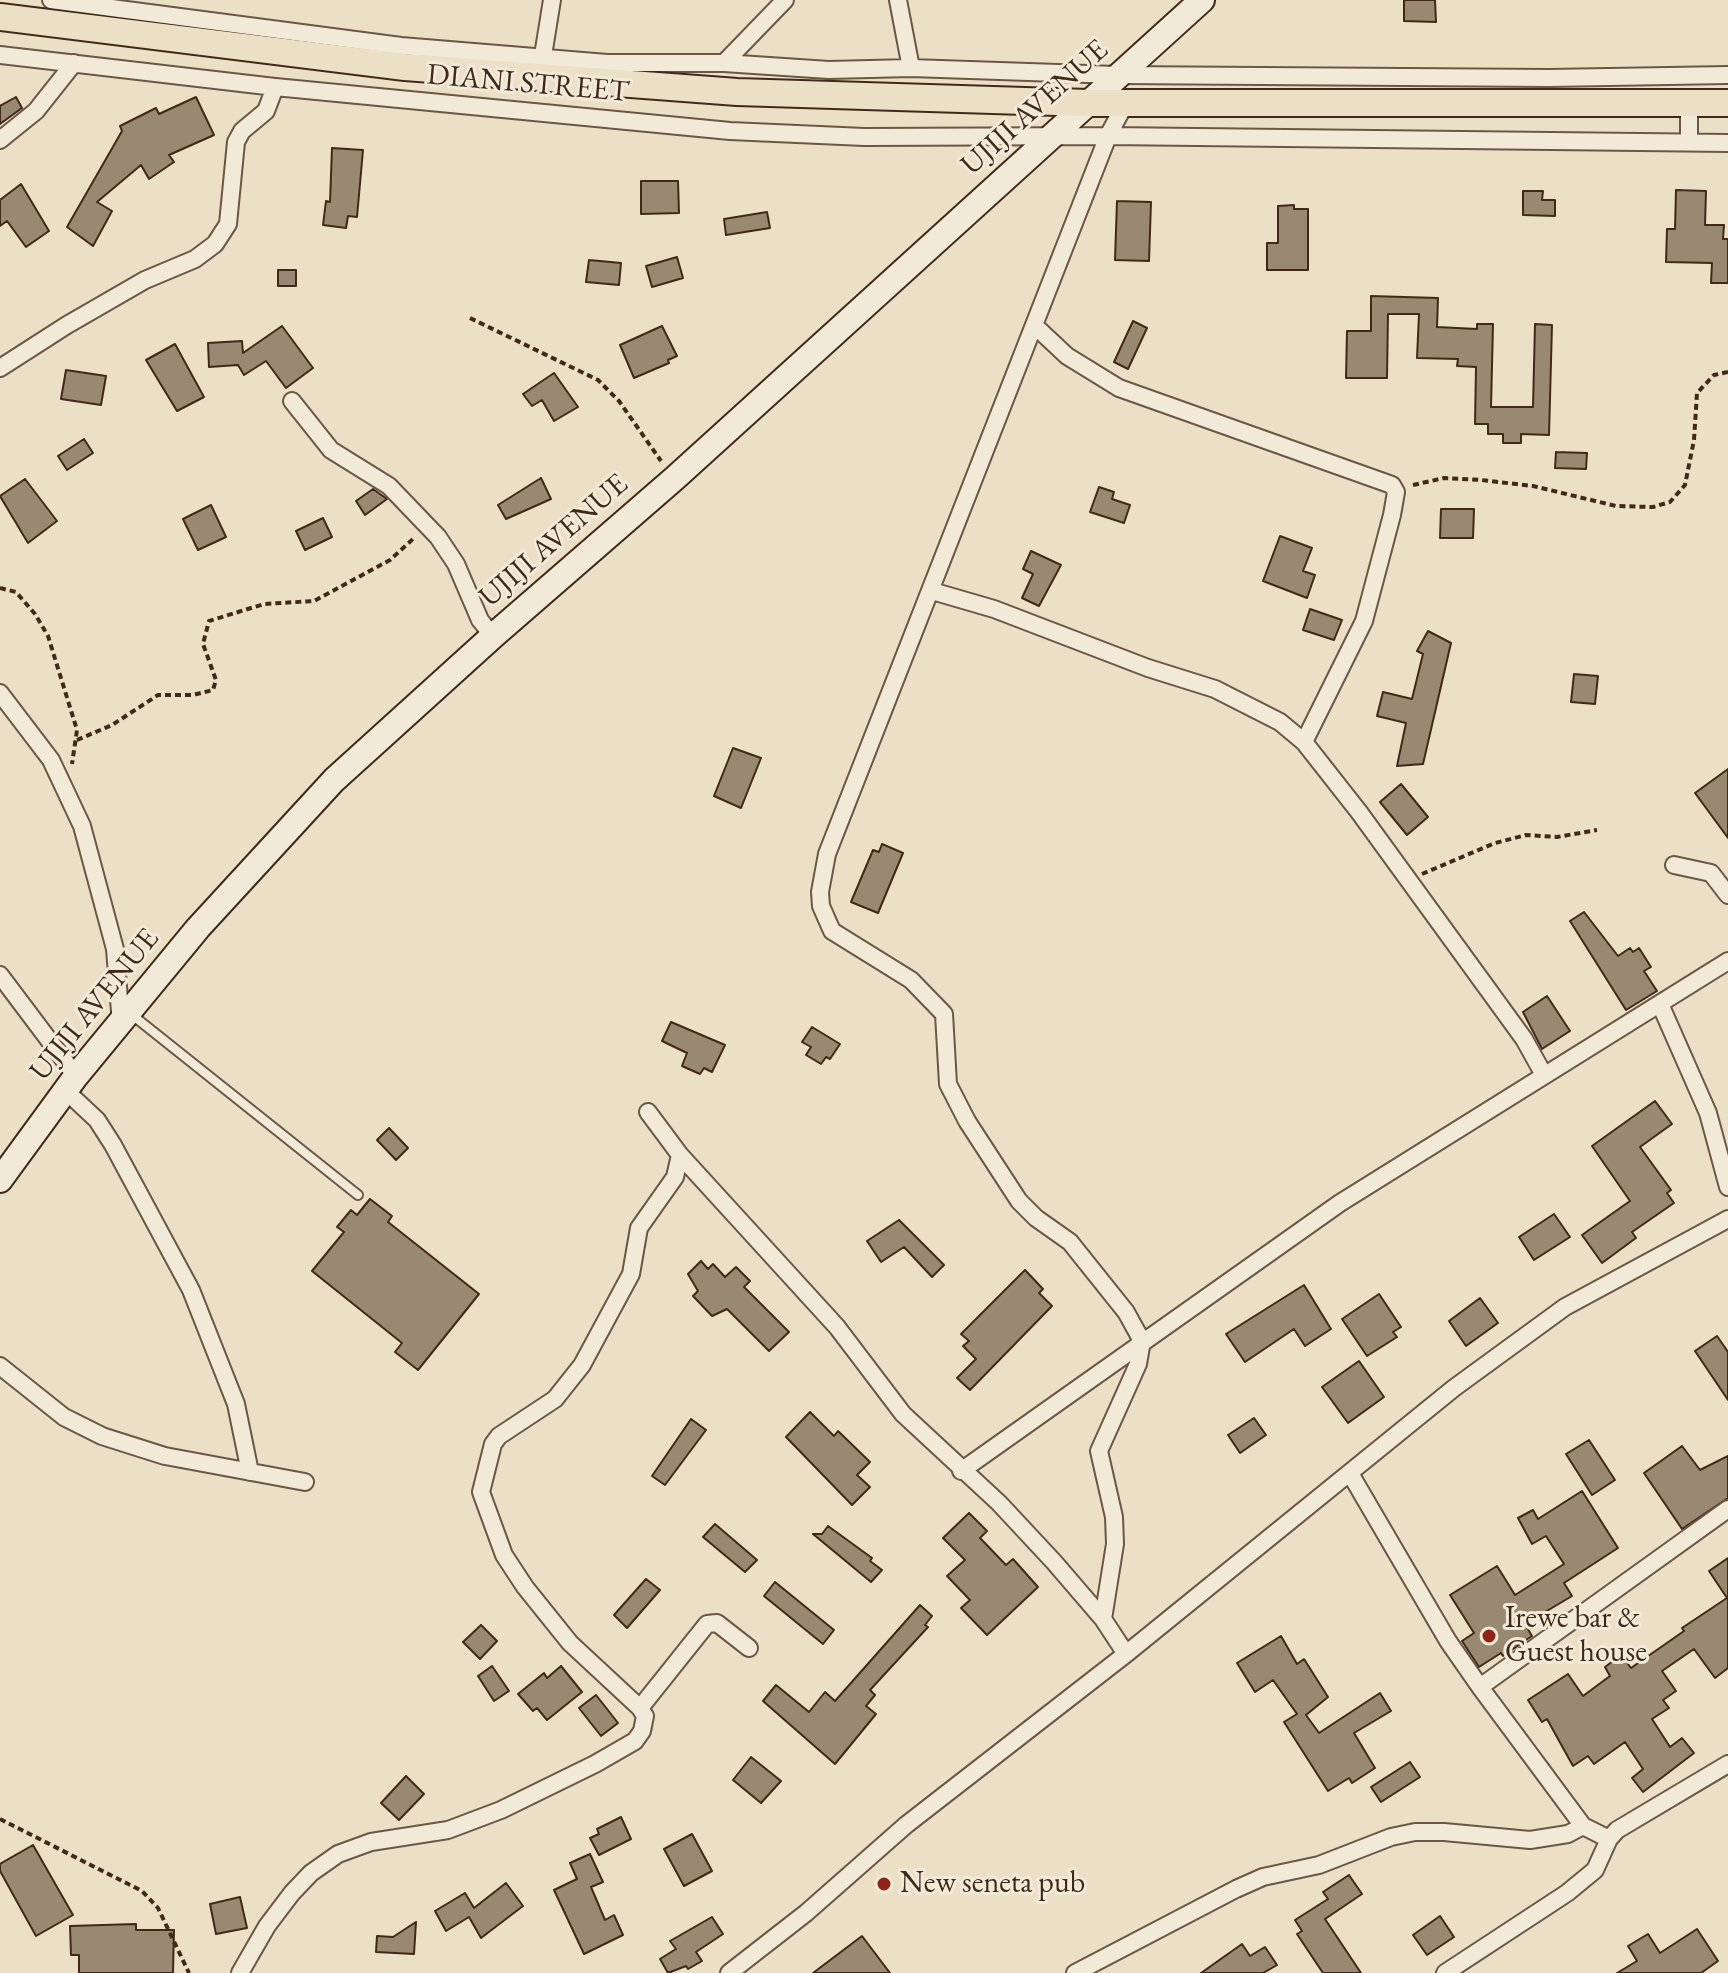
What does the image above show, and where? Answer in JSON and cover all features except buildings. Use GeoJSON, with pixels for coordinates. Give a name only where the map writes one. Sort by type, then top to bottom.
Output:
{"type":"FeatureCollection","features":[{"type":"Feature","properties":{"kind":"main road","name":"UJIJI AVENUE"},"geometry":{"type":"LineString","coordinates":[[0,1180],[71,1083],[198,928],[303,812],[493,636],[675,478],[1202,0]]}},
{"type":"Feature","properties":{"kind":"main road"},"geometry":{"type":"LineString","coordinates":[[0,17],[405,67],[541,68],[737,92],[1089,103],[1728,103]]}},
{"type":"Feature","properties":{"kind":"street"},"geometry":{"type":"LineString","coordinates":[[51,0],[541,68],[607,63],[724,63],[829,70],[911,68],[1117,75],[1549,78],[1728,75]]}},
{"type":"Feature","properties":{"kind":"street"},"geometry":{"type":"LineString","coordinates":[[541,68],[552,0]]}},
{"type":"Feature","properties":{"kind":"street"},"geometry":{"type":"LineString","coordinates":[[724,63],[785,0]]}},
{"type":"Feature","properties":{"kind":"street"},"geometry":{"type":"LineString","coordinates":[[898,0],[911,68]]}},
{"type":"Feature","properties":{"kind":"street","name":"DIANI STREET"},"geometry":{"type":"LineString","coordinates":[[0,55],[275,87],[730,131],[864,137],[1052,135],[1728,143]]}},
{"type":"Feature","properties":{"kind":"street"},"geometry":{"type":"LineString","coordinates":[[0,140],[36,111],[74,63]]}},
{"type":"Feature","properties":{"kind":"street"},"geometry":{"type":"LineString","coordinates":[[1381,75],[1385,105]]}},
{"type":"Feature","properties":{"kind":"street"},"geometry":{"type":"LineString","coordinates":[[0,368],[80,317],[145,280],[195,259],[215,244],[228,224],[236,142],[242,131],[266,111],[275,87]]}},
{"type":"Feature","properties":{"kind":"street"},"geometry":{"type":"LineString","coordinates":[[1103,1619],[1115,1544],[1114,1517],[1099,1451],[1138,1364],[1142,1341],[1126,1312],[1070,1242],[1036,1218],[1019,1201],[967,1121],[948,1084],[947,1020],[938,1005],[911,980],[832,931],[821,906],[821,882],[827,854],[1108,136],[1126,102]]}},
{"type":"Feature","properties":{"kind":"street"},"geometry":{"type":"LineString","coordinates":[[1689,103],[1689,142]]}},
{"type":"Feature","properties":{"kind":"street"},"geometry":{"type":"LineString","coordinates":[[1035,326],[1067,356],[1119,388],[1205,421],[1386,480],[1396,492],[1364,621],[1304,742]]}},
{"type":"Feature","properties":{"kind":"street"},"geometry":{"type":"LineString","coordinates":[[292,401],[331,450],[389,486],[427,526],[456,564],[480,620],[493,636]]}},
{"type":"Feature","properties":{"kind":"street"},"geometry":{"type":"LineString","coordinates":[[932,591],[994,609],[1135,663],[1215,689],[1280,722],[1304,742],[1409,879],[1524,1039],[1544,1075]]}},
{"type":"Feature","properties":{"kind":"street"},"geometry":{"type":"LineString","coordinates":[[0,693],[51,760],[92,855],[109,916],[126,1018]]}},
{"type":"Feature","properties":{"kind":"street"},"geometry":{"type":"LineString","coordinates":[[1674,865],[1711,873],[1728,895]]}},
{"type":"Feature","properties":{"kind":"street"},"geometry":{"type":"LineString","coordinates":[[961,1471],[1340,1203],[1728,961]]}},
{"type":"Feature","properties":{"kind":"street"},"geometry":{"type":"LineString","coordinates":[[0,975],[113,1145],[191,1290],[236,1404],[250,1472]]}},
{"type":"Feature","properties":{"kind":"street"},"geometry":{"type":"LineString","coordinates":[[1660,1004],[1708,1113],[1728,1187]]}},
{"type":"Feature","properties":{"kind":"street"},"geometry":{"type":"LineString","coordinates":[[648,1112],[680,1155],[837,1327],[903,1414],[999,1503],[1103,1619],[1126,1654]]}},
{"type":"Feature","properties":{"kind":"street"},"geometry":{"type":"LineString","coordinates":[[240,1973],[267,1926],[292,1893],[311,1873],[338,1854],[371,1842],[448,1830],[540,1793],[635,1741],[644,1724],[640,1708],[570,1643],[525,1587],[504,1555],[481,1492],[493,1444],[499,1436],[555,1399],[588,1354],[631,1274],[639,1228],[675,1177],[680,1155]]}},
{"type":"Feature","properties":{"kind":"street"},"geometry":{"type":"LineString","coordinates":[[729,1973],[806,1913],[906,1825],[1351,1475],[1454,1388],[1565,1307],[1728,1219]]}},
{"type":"Feature","properties":{"kind":"street"},"geometry":{"type":"LineString","coordinates":[[0,1366],[64,1417],[102,1436],[165,1456],[305,1482]]}},
{"type":"Feature","properties":{"kind":"street"},"geometry":{"type":"LineString","coordinates":[[1351,1475],[1448,1641],[1480,1687],[1583,1826],[1609,1839]]}},
{"type":"Feature","properties":{"kind":"street"},"geometry":{"type":"LineString","coordinates":[[1480,1687],[1728,1509]]}},
{"type":"Feature","properties":{"kind":"street"},"geometry":{"type":"LineString","coordinates":[[640,1708],[707,1624],[717,1623],[749,1648]]}},
{"type":"Feature","properties":{"kind":"street"},"geometry":{"type":"LineString","coordinates":[[1445,1973],[1567,1893],[1595,1870],[1609,1839],[1617,1830],[1728,1764]]}},
{"type":"Feature","properties":{"kind":"street"},"geometry":{"type":"LineString","coordinates":[[1075,1973],[1250,1883],[1319,1865],[1391,1837],[1415,1832],[1444,1832],[1530,1840],[1568,1834],[1583,1826]]}},
{"type":"Feature","properties":{"kind":"lane"},"geometry":{"type":"LineString","coordinates":[[126,1018],[358,1195]]}},
{"type":"Feature","properties":{"kind":"path"},"geometry":{"type":"LineString","coordinates":[[470,318],[598,380],[619,401],[675,478]]}},
{"type":"Feature","properties":{"kind":"path"},"geometry":{"type":"LineString","coordinates":[[1396,492],[1444,478],[1533,486],[1616,506],[1653,507],[1670,502],[1685,485],[1694,440],[1697,393],[1714,375],[1728,372]]}},
{"type":"Feature","properties":{"kind":"path"},"geometry":{"type":"LineString","coordinates":[[77,740],[112,725],[158,695],[193,695],[213,690],[216,680],[203,644],[209,621],[264,604],[314,601],[390,560],[427,526]]}},
{"type":"Feature","properties":{"kind":"path"},"geometry":{"type":"LineString","coordinates":[[0,588],[16,592],[35,614],[48,636],[77,740],[68,794]]}},
{"type":"Feature","properties":{"kind":"path"},"geometry":{"type":"LineString","coordinates":[[1409,879],[1495,843],[1526,835],[1557,837],[1597,830]]}},
{"type":"Feature","properties":{"kind":"path"},"geometry":{"type":"LineString","coordinates":[[0,1819],[142,1891],[158,1908],[189,1973]]}},
{"type":"Feature","properties":{"kind":"place","name":"Irewe bar & Guest house"},"geometry":{"type":"Point","coordinates":[1489,1636]}},
{"type":"Feature","properties":{"kind":"place","name":"New seneta pub"},"geometry":{"type":"Point","coordinates":[884,1884]}}]}
